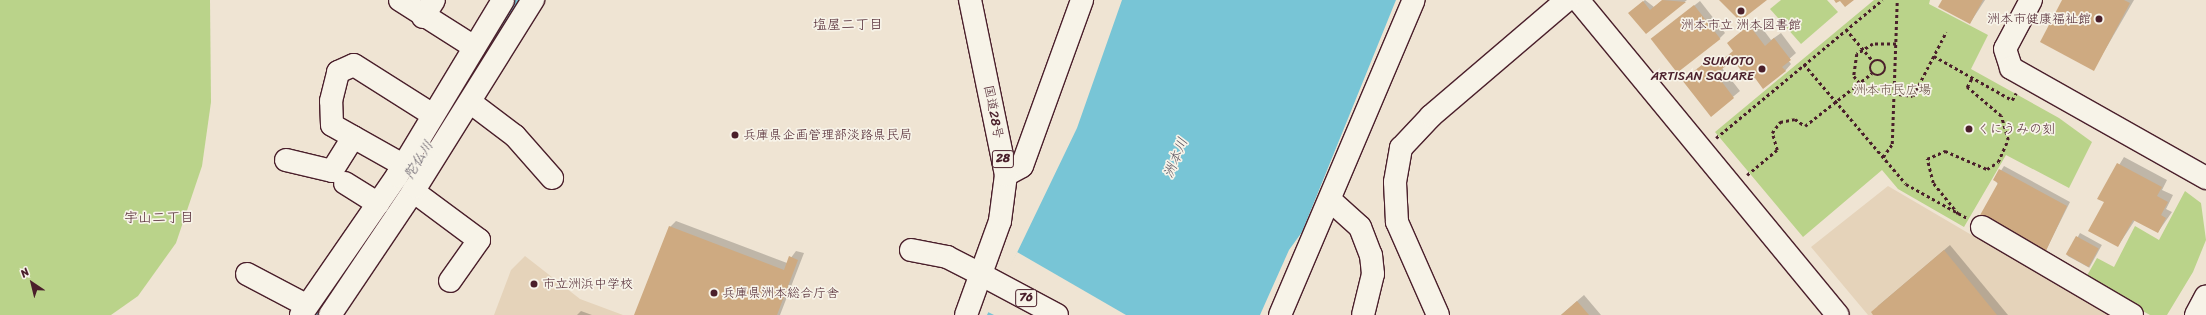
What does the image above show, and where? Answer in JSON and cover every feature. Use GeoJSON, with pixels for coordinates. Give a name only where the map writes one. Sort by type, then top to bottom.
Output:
{"type":"FeatureCollection","features":[{"type":"Feature","properties":{"kind":"main road"},"geometry":{"type":"LineString","coordinates":[[400,0],[428,8],[474,47]]}},
{"type":"Feature","properties":{"kind":"main road"},"geometry":{"type":"LineString","coordinates":[[247,274],[303,310],[403,166],[503,0]]}},
{"type":"Feature","properties":{"kind":"main road"},"geometry":{"type":"LineString","coordinates":[[330,315],[414,191],[533,0]]}},
{"type":"Feature","properties":{"kind":"main road","name":"国道28号"},"geometry":{"type":"LineString","coordinates":[[966,315],[989,278],[1000,221],[1006,176],[970,0]]}},
{"type":"Feature","properties":{"kind":"main road"},"geometry":{"type":"LineString","coordinates":[[1006,176],[1022,166],[1082,0]]}},
{"type":"Feature","properties":{"kind":"main road"},"geometry":{"type":"LineString","coordinates":[[1280,315],[1414,0]]}},
{"type":"Feature","properties":{"kind":"main road"},"geometry":{"type":"LineString","coordinates":[[1438,315],[1397,222],[1395,182],[1401,148],[1421,125],[1567,0]]}},
{"type":"Feature","properties":{"kind":"main road"},"geometry":{"type":"LineString","coordinates":[[1578,0],[1838,315]]}},
{"type":"Feature","properties":{"kind":"main road"},"geometry":{"type":"LineString","coordinates":[[2031,0],[2005,49],[2011,68],[2206,178]]}},
{"type":"Feature","properties":{"kind":"main road"},"geometry":{"type":"LineString","coordinates":[[403,166],[332,125],[331,101],[338,72],[354,65],[433,115]]}},
{"type":"Feature","properties":{"kind":"main road"},"geometry":{"type":"LineString","coordinates":[[470,102],[515,136],[552,178]]}},
{"type":"Feature","properties":{"kind":"main road"},"geometry":{"type":"LineString","coordinates":[[286,160],[332,171],[353,137]]}},
{"type":"Feature","properties":{"kind":"main road"},"geometry":{"type":"LineString","coordinates":[[345,183],[378,204]]}},
{"type":"Feature","properties":{"kind":"main road"},"geometry":{"type":"LineString","coordinates":[[414,191],[479,240],[450,281]]}},
{"type":"Feature","properties":{"kind":"main road"},"geometry":{"type":"LineString","coordinates":[[1330,200],[1360,227],[1371,255],[1373,274],[1363,315]]}},
{"type":"Feature","properties":{"kind":"main road"},"geometry":{"type":"LineString","coordinates":[[1982,227],[2132,315]]}},
{"type":"Feature","properties":{"kind":"main road"},"geometry":{"type":"LineString","coordinates":[[911,250],[947,257],[989,278]]}},
{"type":"Feature","properties":{"kind":"main road","name":"76"},"geometry":{"type":"LineString","coordinates":[[989,278],[1057,315]]}},
{"type":"Feature","properties":{"kind":"main road"},"geometry":{"type":"LineString","coordinates":[[2196,315],[2206,296]]}},
{"type":"Feature","properties":{"kind":"path"},"geometry":{"type":"LineString","coordinates":[[1716,138],[1882,0]]}},
{"type":"Feature","properties":{"kind":"path"},"geometry":{"type":"LineString","coordinates":[[1883,157],[1892,144],[1898,0]]}},
{"type":"Feature","properties":{"kind":"path"},"geometry":{"type":"LineString","coordinates":[[1746,175],[1777,150],[1772,133],[1780,122],[1795,119],[1805,126],[1872,73],[1873,61],[1846,29]]}},
{"type":"Feature","properties":{"kind":"path"},"geometry":{"type":"LineString","coordinates":[[1896,44],[1873,44],[1862,49],[1853,68],[1859,84],[1871,92],[1913,96],[1946,32]]}},
{"type":"Feature","properties":{"kind":"path"},"geometry":{"type":"LineString","coordinates":[[1934,56],[2012,100],[2018,90]]}},
{"type":"Feature","properties":{"kind":"path"},"geometry":{"type":"LineString","coordinates":[[1872,73],[1880,76],[1886,68],[1883,61],[1873,61]]}},
{"type":"Feature","properties":{"kind":"path"},"geometry":{"type":"LineString","coordinates":[[1804,64],[1906,184],[1958,214],[1933,183],[1927,159],[1945,151],[1987,169],[1998,162],[2008,140],[2001,116],[1967,88],[1972,78]]}},
{"type":"Feature","properties":{"kind":"shaded area"},"geometry":{"type":"Polygon","coordinates":[[[1888,186],[1975,237],[2052,273],[2124,315],[1868,315],[1811,247],[1888,186]]]}},
{"type":"Feature","properties":{"kind":"shaded area","name":"市立洲浜中学校"},"geometry":{"type":"Polygon","coordinates":[[[525,256],[580,299],[623,315],[494,315],[511,270],[525,256]]]}},
{"type":"Feature","properties":{"kind":"green space"},"geometry":{"type":"Polygon","coordinates":[[[0,0],[210,0],[211,102],[202,166],[176,243],[138,296],[111,315],[0,315],[0,0]]]}},
{"type":"Feature","properties":{"kind":"green space"},"geometry":{"type":"Polygon","coordinates":[[[1781,0],[1827,0],[1838,12],[1801,44],[1770,9],[1781,0]]]}},
{"type":"Feature","properties":{"kind":"green space","name":"洲本市民広場"},"geometry":{"type":"Polygon","coordinates":[[[1874,0],[1930,0],[1929,4],[1988,35],[1971,69],[2059,118],[2092,142],[2069,188],[2006,155],[1964,227],[1898,189],[1882,170],[1803,237],[1715,132],[1874,0]]]}},
{"type":"Feature","properties":{"kind":"green space"},"geometry":{"type":"Polygon","coordinates":[[[2185,191],[2201,203],[2206,240],[2193,272],[2167,315],[2150,315],[2085,279],[2097,258],[2114,267],[2135,226],[2159,240],[2185,191]]]}},
{"type":"Feature","properties":{"kind":"water","name":"洲本川"},"geometry":{"type":"Polygon","coordinates":[[[1122,0],[1396,0],[1302,232],[1289,250],[1260,315],[987,315],[1077,128],[1122,0]]]}},
{"type":"Feature","properties":{"kind":"pier"},"geometry":{"type":"Polygon","coordinates":[[[1017,252],[1126,315],[994,315],[986,311],[1017,252]]]}},
{"type":"Feature","properties":{"kind":"building"},"geometry":{"type":"Polygon","coordinates":[[[1662,0],[1686,2],[1646,34],[1628,13],[1643,1],[1650,10],[1662,0]]]}},
{"type":"Feature","properties":{"kind":"building","name":"洲本市立 洲本図書館"},"geometry":{"type":"Polygon","coordinates":[[[1719,0],[1767,0],[1740,21],[1719,0]]]}},
{"type":"Feature","properties":{"kind":"building","name":"洲本市立 洲本図書館"},"geometry":{"type":"Polygon","coordinates":[[[1834,0],[1854,0],[1845,7],[1840,1],[1836,3],[1834,0]]]}},
{"type":"Feature","properties":{"kind":"building"},"geometry":{"type":"Polygon","coordinates":[[[1942,0],[1983,0],[1970,24],[1938,7],[1942,0]]]}},
{"type":"Feature","properties":{"kind":"building"},"geometry":{"type":"Polygon","coordinates":[[[2062,0],[2124,0],[2130,3],[2094,71],[2040,42],[2062,0]]]}},
{"type":"Feature","properties":{"kind":"building"},"geometry":{"type":"Polygon","coordinates":[[[1694,5],[1720,39],[1677,73],[1651,39],[1694,5]]]}},
{"type":"Feature","properties":{"kind":"building","name":"SUMOTO ARTISAN SQUARE"},"geometry":{"type":"Polygon","coordinates":[[[1749,25],[1765,46],[1774,38],[1791,60],[1782,67],[1786,71],[1763,89],[1755,78],[1750,82],[1733,60],[1716,74],[1734,98],[1711,117],[1682,80],[1706,62],[1715,66],[1733,51],[1727,43],[1749,25]]]}},
{"type":"Feature","properties":{"kind":"building"},"geometry":{"type":"Polygon","coordinates":[[[2117,163],[2162,187],[2157,196],[2168,202],[2161,215],[2166,218],[2158,233],[2133,220],[2118,247],[2088,231],[2104,202],[2097,199],[2117,163]]]}},
{"type":"Feature","properties":{"kind":"building"},"geometry":{"type":"Polygon","coordinates":[[[1999,169],[2067,206],[2045,253],[1979,217],[1998,183],[1993,180],[1999,169]]]}},
{"type":"Feature","properties":{"kind":"building","name":"兵庫県洲本総合庁舎"},"geometry":{"type":"Polygon","coordinates":[[[669,226],[784,270],[789,256],[798,260],[777,315],[634,315],[669,226]]]}},
{"type":"Feature","properties":{"kind":"building"},"geometry":{"type":"Polygon","coordinates":[[[2076,236],[2099,249],[2089,267],[2066,254],[2076,236]]]}},
{"type":"Feature","properties":{"kind":"building"},"geometry":{"type":"Polygon","coordinates":[[[1944,250],[1997,315],[1873,315],[1871,312],[1944,250]]]}},
{"type":"Feature","properties":{"kind":"building"},"geometry":{"type":"Polygon","coordinates":[[[1577,301],[1589,315],[1561,315],[1577,301]]]}},
{"type":"Feature","properties":{"kind":"waterway","name":"陀仏川"},"geometry":{"type":"LineString","coordinates":[[314,315],[394,200],[518,0]]}},
{"type":"Feature","properties":{"kind":"place","name":"洲本市立 洲本図書館"},"geometry":{"type":"Point","coordinates":[1741,11]}},
{"type":"Feature","properties":{"kind":"place","name":"洲本市健康福祉館"},"geometry":{"type":"Point","coordinates":[2099,19]}},
{"type":"Feature","properties":{"kind":"place","name":"SUMOTO ARTISAN SQUARE"},"geometry":{"type":"Point","coordinates":[1762,69]}},
{"type":"Feature","properties":{"kind":"place","name":"くにうみの刻"},"geometry":{"type":"Point","coordinates":[1969,129]}},
{"type":"Feature","properties":{"kind":"place","name":"兵庫県企画管理部淡路県民局"},"geometry":{"type":"Point","coordinates":[735,135]}},
{"type":"Feature","properties":{"kind":"place","name":"市立洲浜中学校"},"geometry":{"type":"Point","coordinates":[534,284]}},
{"type":"Feature","properties":{"kind":"place","name":"兵庫県洲本総合庁舎"},"geometry":{"type":"Point","coordinates":[714,293]}},
{"type":"Feature","properties":{"kind":"district","name":"塩屋二丁目"},"geometry":{"type":"Point","coordinates":[848,25]}},
{"type":"Feature","properties":{"kind":"district","name":"宇山二丁目"},"geometry":{"type":"Point","coordinates":[159,218]}}]}
